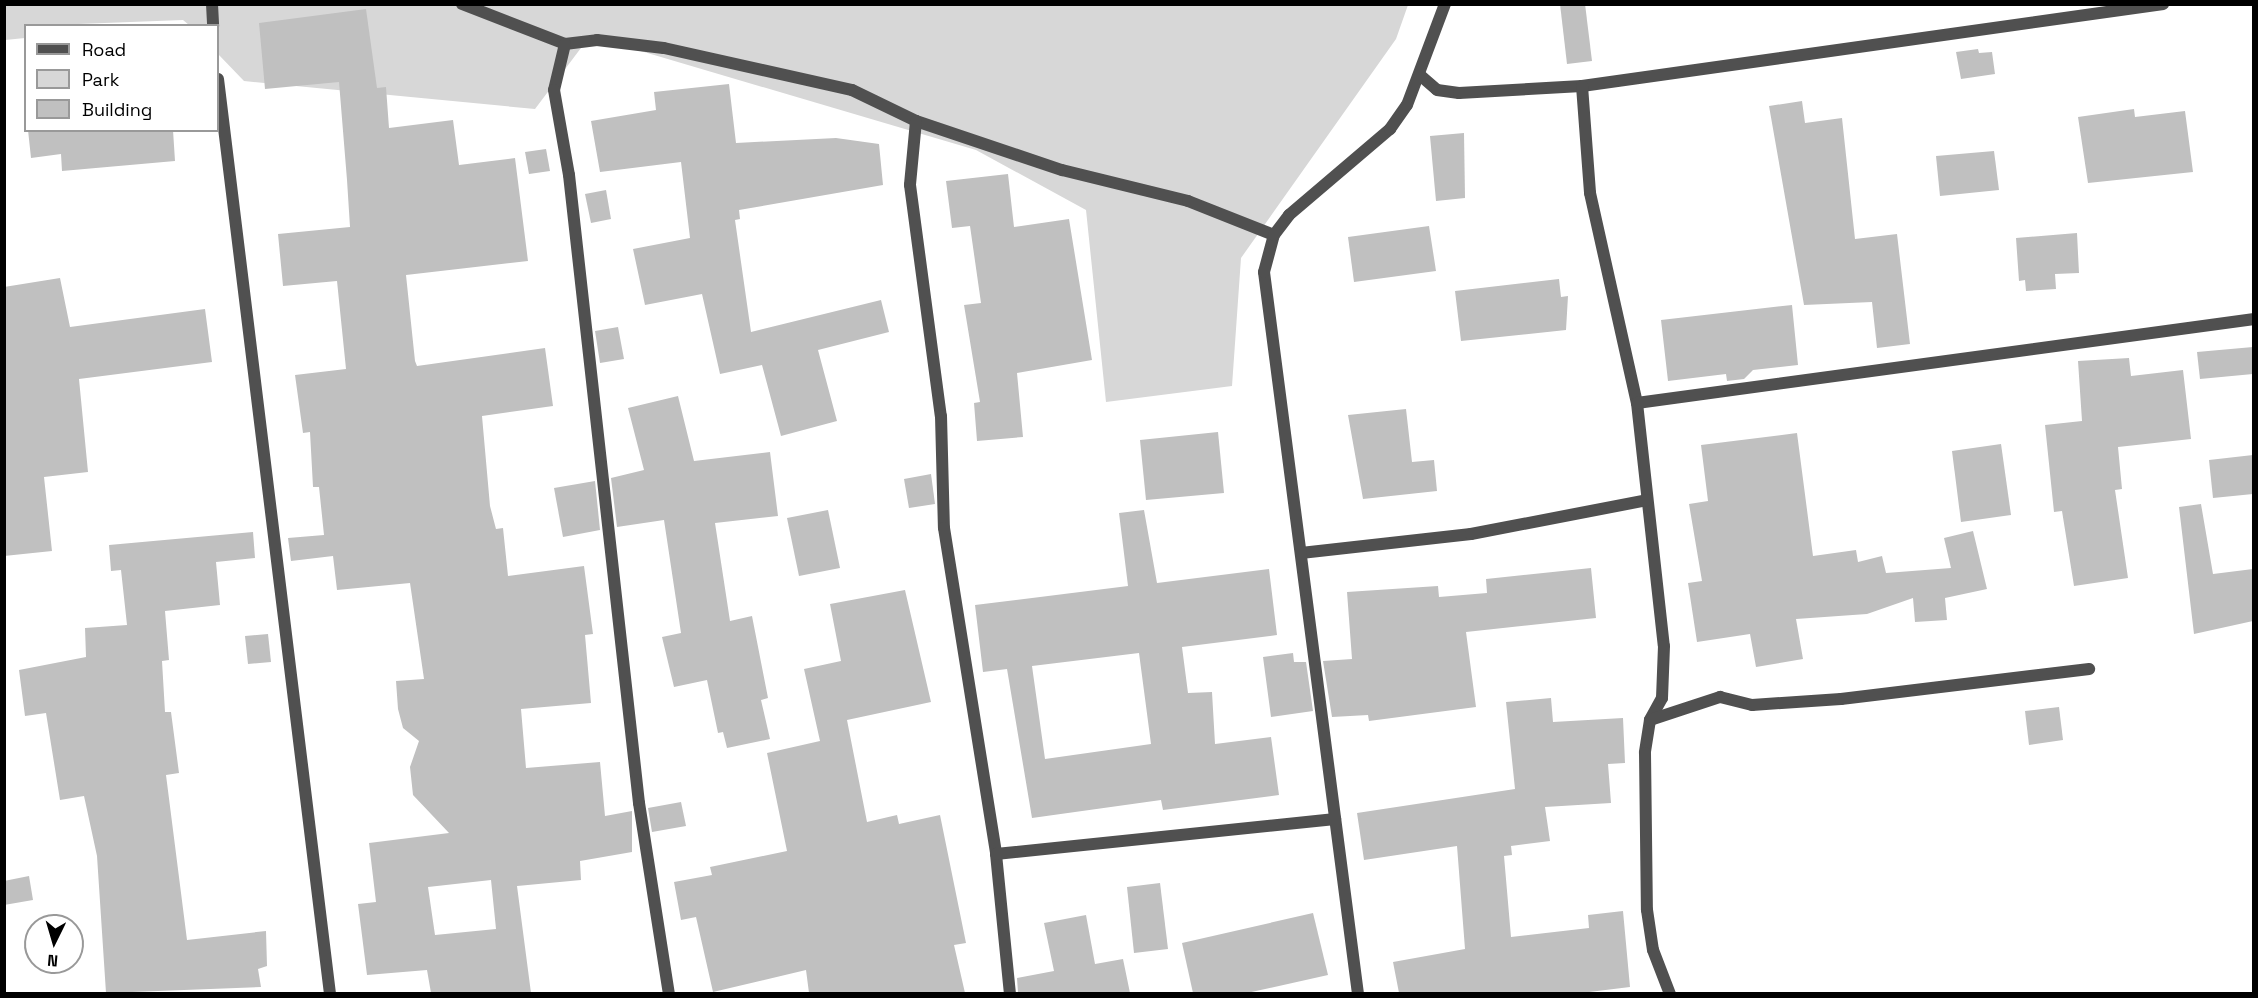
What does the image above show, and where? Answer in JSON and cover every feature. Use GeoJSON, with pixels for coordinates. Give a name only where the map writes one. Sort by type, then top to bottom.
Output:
{"type":"FeatureCollection","features":[{"type":"Feature","properties":{"kind":"street"},"geometry":{"type":"LineString","coordinates":[[212,4],[213,24]]}},
{"type":"Feature","properties":{"kind":"street"},"geometry":{"type":"LineString","coordinates":[[462,4],[565,44],[597,40],[642,45],[764,68],[852,90],[916,121],[1062,170],[1199,205],[1274,235]]}},
{"type":"Feature","properties":{"kind":"street"},"geometry":{"type":"LineString","coordinates":[[1358,993],[1264,272],[1274,235],[1390,129],[1421,76],[1445,4]]}},
{"type":"Feature","properties":{"kind":"street"},"geometry":{"type":"LineString","coordinates":[[1421,76],[1437,90],[1459,93],[1582,86],[2163,4]]}},
{"type":"Feature","properties":{"kind":"street"},"geometry":{"type":"LineString","coordinates":[[565,44],[555,90],[569,175],[639,803],[669,993]]}},
{"type":"Feature","properties":{"kind":"street"},"geometry":{"type":"LineString","coordinates":[[1582,86],[1590,194],[1637,403],[1664,646],[1662,698],[1650,720],[1645,753],[1647,910],[1653,950],[1670,993]]}},
{"type":"Feature","properties":{"kind":"street"},"geometry":{"type":"LineString","coordinates":[[219,87],[330,993]]}},
{"type":"Feature","properties":{"kind":"street"},"geometry":{"type":"LineString","coordinates":[[916,121],[910,186],[941,416],[944,528],[996,854],[1011,993]]}},
{"type":"Feature","properties":{"kind":"street"},"geometry":{"type":"LineString","coordinates":[[1637,403],[2253,319]]}},
{"type":"Feature","properties":{"kind":"street"},"geometry":{"type":"LineString","coordinates":[[1301,553],[1471,534],[1647,500]]}},
{"type":"Feature","properties":{"kind":"street"},"geometry":{"type":"LineString","coordinates":[[1650,720],[1720,697],[1752,705],[1841,699],[2089,669]]}},
{"type":"Feature","properties":{"kind":"street"},"geometry":{"type":"LineString","coordinates":[[996,854],[1335,819]]}},
{"type":"Feature","properties":{"kind":"green space"},"geometry":{"type":"Polygon","coordinates":[[[4,5],[1408,5],[1396,39],[1241,258],[1232,386],[1106,402],[1086,210],[976,150],[590,36],[535,109],[244,81],[219,55],[219,24],[188,24],[183,20],[24,24],[24,38],[5,40],[4,5]]]}},
{"type":"Feature","properties":{"kind":"building"},"geometry":{"type":"Polygon","coordinates":[[[1560,4],[1585,4],[1592,61],[1567,64],[1560,4]]]}},
{"type":"Feature","properties":{"kind":"building"},"geometry":{"type":"Polygon","coordinates":[[[366,9],[377,88],[386,87],[389,128],[453,120],[459,165],[515,158],[528,261],[406,275],[417,366],[545,348],[553,406],[482,416],[490,506],[496,529],[503,528],[508,576],[584,566],[593,634],[585,635],[591,703],[521,709],[526,768],[600,762],[605,816],[632,811],[632,852],[580,861],[581,880],[517,886],[531,993],[431,993],[427,970],[367,975],[358,904],[376,902],[369,843],[449,833],[413,795],[410,767],[419,741],[403,728],[398,709],[396,681],[424,679],[410,583],[337,590],[333,556],[291,561],[288,538],[324,535],[319,487],[313,487],[310,432],[303,433],[295,375],[346,369],[337,281],[283,286],[278,234],[350,227],[339,82],[265,89],[259,23],[366,9]],[[491,880],[428,887],[435,935],[496,929],[491,880]]]}},
{"type":"Feature","properties":{"kind":"building"},"geometry":{"type":"Polygon","coordinates":[[[1978,49],[1979,53],[1992,52],[1995,74],[1961,79],[1956,52],[1978,49]]]}},
{"type":"Feature","properties":{"kind":"building"},"geometry":{"type":"Polygon","coordinates":[[[729,84],[736,143],[836,138],[879,144],[883,185],[739,210],[740,219],[735,220],[751,332],[881,300],[889,332],[818,350],[837,421],[781,436],[762,365],[720,374],[702,294],[645,305],[633,249],[690,238],[681,162],[600,172],[591,121],[656,110],[654,92],[729,84]]]}},
{"type":"Feature","properties":{"kind":"building"},"geometry":{"type":"Polygon","coordinates":[[[1802,101],[1805,123],[1842,118],[1855,239],[1897,234],[1910,344],[1877,348],[1872,302],[1804,305],[1769,106],[1802,101]]]}},
{"type":"Feature","properties":{"kind":"building"},"geometry":{"type":"Polygon","coordinates":[[[2134,109],[2135,117],[2185,111],[2193,172],[2088,183],[2078,117],[2134,109]]]}},
{"type":"Feature","properties":{"kind":"building"},"geometry":{"type":"Polygon","coordinates":[[[28,132],[173,132],[175,161],[62,171],[61,154],[31,158],[28,132]]]}},
{"type":"Feature","properties":{"kind":"building"},"geometry":{"type":"Polygon","coordinates":[[[1464,133],[1465,198],[1436,201],[1430,136],[1464,133]]]}},
{"type":"Feature","properties":{"kind":"building"},"geometry":{"type":"Polygon","coordinates":[[[546,149],[550,171],[529,174],[525,152],[546,149]]]}},
{"type":"Feature","properties":{"kind":"building"},"geometry":{"type":"Polygon","coordinates":[[[1994,151],[1999,190],[1940,196],[1936,156],[1994,151]]]}},
{"type":"Feature","properties":{"kind":"building"},"geometry":{"type":"Polygon","coordinates":[[[1008,174],[1014,227],[1069,219],[1092,360],[1017,373],[1023,437],[977,441],[974,403],[980,402],[964,305],[981,303],[970,226],[952,228],[946,181],[1008,174]]]}},
{"type":"Feature","properties":{"kind":"building"},"geometry":{"type":"Polygon","coordinates":[[[606,190],[611,219],[591,223],[585,194],[606,190]]]}},
{"type":"Feature","properties":{"kind":"building"},"geometry":{"type":"Polygon","coordinates":[[[1429,226],[1436,271],[1354,282],[1348,237],[1429,226]]]}},
{"type":"Feature","properties":{"kind":"building"},"geometry":{"type":"Polygon","coordinates":[[[2077,233],[2079,273],[2055,274],[2056,289],[2026,291],[2025,280],[2019,281],[2016,238],[2077,233]]]}},
{"type":"Feature","properties":{"kind":"building"},"geometry":{"type":"Polygon","coordinates":[[[60,278],[70,327],[205,309],[212,362],[79,379],[88,472],[44,477],[52,551],[4,556],[4,287],[60,278]]]}},
{"type":"Feature","properties":{"kind":"building"},"geometry":{"type":"Polygon","coordinates":[[[1559,279],[1561,297],[1568,296],[1566,330],[1461,341],[1455,291],[1559,279]]]}},
{"type":"Feature","properties":{"kind":"building"},"geometry":{"type":"Polygon","coordinates":[[[1792,305],[1798,365],[1753,370],[1744,379],[1727,381],[1726,374],[1668,381],[1661,320],[1792,305]]]}},
{"type":"Feature","properties":{"kind":"building"},"geometry":{"type":"Polygon","coordinates":[[[618,327],[624,359],[600,363],[595,331],[618,327]]]}},
{"type":"Feature","properties":{"kind":"building"},"geometry":{"type":"Polygon","coordinates":[[[2253,347],[2253,374],[2200,379],[2197,352],[2253,347]]]}},
{"type":"Feature","properties":{"kind":"building"},"geometry":{"type":"Polygon","coordinates":[[[2129,358],[2131,376],[2183,370],[2191,439],[2118,447],[2122,489],[2115,490],[2128,578],[2074,586],[2062,511],[2054,512],[2045,425],[2082,421],[2078,361],[2129,358]]]}},
{"type":"Feature","properties":{"kind":"building"},"geometry":{"type":"Polygon","coordinates":[[[678,396],[694,461],[770,452],[778,516],[715,523],[730,621],[752,616],[768,698],[761,700],[770,739],[727,748],[723,732],[718,733],[707,680],[674,687],[662,637],[681,633],[664,520],[617,527],[611,478],[644,470],[628,408],[678,396]]]}},
{"type":"Feature","properties":{"kind":"building"},"geometry":{"type":"Polygon","coordinates":[[[1406,409],[1412,462],[1434,460],[1437,491],[1363,499],[1348,415],[1406,409]]]}},
{"type":"Feature","properties":{"kind":"building"},"geometry":{"type":"Polygon","coordinates":[[[1218,432],[1224,493],[1146,500],[1140,440],[1218,432]]]}},
{"type":"Feature","properties":{"kind":"building"},"geometry":{"type":"Polygon","coordinates":[[[1797,433],[1813,556],[1856,550],[1858,562],[1882,556],[1886,573],[1951,568],[1944,538],[1973,531],[1987,589],[1945,598],[1947,620],[1915,622],[1913,598],[1867,614],[1796,619],[1803,659],[1756,667],[1750,634],[1697,642],[1688,583],[1702,581],[1689,504],[1708,501],[1701,445],[1797,433]]]}},
{"type":"Feature","properties":{"kind":"building"},"geometry":{"type":"Polygon","coordinates":[[[2001,444],[2011,515],[1961,522],[1952,451],[2001,444]]]}},
{"type":"Feature","properties":{"kind":"building"},"geometry":{"type":"Polygon","coordinates":[[[2253,455],[2253,494],[2213,498],[2209,460],[2253,455]]]}},
{"type":"Feature","properties":{"kind":"building"},"geometry":{"type":"Polygon","coordinates":[[[931,474],[935,504],[909,508],[904,479],[931,474]]]}},
{"type":"Feature","properties":{"kind":"building"},"geometry":{"type":"Polygon","coordinates":[[[595,481],[600,530],[563,537],[554,488],[595,481]]]}},
{"type":"Feature","properties":{"kind":"building"},"geometry":{"type":"Polygon","coordinates":[[[2201,504],[2213,574],[2253,569],[2253,621],[2194,634],[2179,507],[2201,504]]]}},
{"type":"Feature","properties":{"kind":"building"},"geometry":{"type":"Polygon","coordinates":[[[828,510],[840,568],[799,576],[787,518],[828,510]]]}},
{"type":"Feature","properties":{"kind":"building"},"geometry":{"type":"Polygon","coordinates":[[[1144,510],[1157,583],[1269,569],[1277,635],[1182,647],[1188,693],[1212,692],[1215,744],[1271,737],[1279,795],[1163,810],[1161,800],[1032,818],[1007,669],[983,672],[975,605],[1128,586],[1119,513],[1144,510]],[[1139,653],[1032,666],[1045,759],[1151,744],[1139,653]]]}},
{"type":"Feature","properties":{"kind":"building"},"geometry":{"type":"Polygon","coordinates":[[[253,532],[255,558],[216,562],[220,605],[165,611],[169,660],[162,661],[165,712],[171,712],[179,773],[166,775],[187,940],[266,931],[267,966],[258,969],[261,987],[106,993],[97,856],[84,796],[60,800],[46,713],[25,716],[19,670],[86,657],[85,628],[127,625],[121,570],[111,571],[109,545],[253,532]]]}},
{"type":"Feature","properties":{"kind":"building"},"geometry":{"type":"Polygon","coordinates":[[[1591,568],[1596,618],[1466,632],[1476,707],[1369,721],[1368,715],[1332,717],[1323,661],[1352,659],[1347,592],[1438,586],[1439,597],[1487,593],[1486,579],[1591,568]]]}},
{"type":"Feature","properties":{"kind":"building"},"geometry":{"type":"Polygon","coordinates":[[[905,590],[931,702],[847,720],[867,822],[897,815],[899,824],[940,815],[966,943],[954,945],[965,993],[809,993],[806,970],[713,992],[696,917],[681,920],[674,882],[712,875],[710,867],[787,851],[767,753],[820,741],[804,669],[841,661],[830,604],[905,590]]]}},
{"type":"Feature","properties":{"kind":"building"},"geometry":{"type":"Polygon","coordinates":[[[268,634],[271,662],[248,664],[245,636],[268,634]]]}},
{"type":"Feature","properties":{"kind":"building"},"geometry":{"type":"Polygon","coordinates":[[[1293,653],[1294,662],[1306,662],[1313,711],[1271,717],[1263,657],[1293,653]]]}},
{"type":"Feature","properties":{"kind":"building"},"geometry":{"type":"Polygon","coordinates":[[[1551,698],[1553,722],[1623,718],[1625,763],[1608,764],[1611,803],[1545,807],[1550,841],[1511,846],[1512,855],[1504,856],[1511,937],[1589,928],[1588,915],[1623,911],[1630,987],[1581,993],[1399,993],[1393,962],[1465,949],[1457,846],[1364,860],[1357,813],[1515,789],[1506,702],[1551,698]]]}},
{"type":"Feature","properties":{"kind":"building"},"geometry":{"type":"Polygon","coordinates":[[[2059,707],[2063,740],[2029,745],[2025,711],[2059,707]]]}},
{"type":"Feature","properties":{"kind":"building"},"geometry":{"type":"Polygon","coordinates":[[[681,802],[686,826],[652,832],[648,808],[681,802]]]}},
{"type":"Feature","properties":{"kind":"building"},"geometry":{"type":"Polygon","coordinates":[[[29,876],[33,900],[4,905],[4,881],[29,876]]]}},
{"type":"Feature","properties":{"kind":"building"},"geometry":{"type":"Polygon","coordinates":[[[1160,883],[1168,949],[1134,953],[1127,887],[1160,883]]]}},
{"type":"Feature","properties":{"kind":"building"},"geometry":{"type":"Polygon","coordinates":[[[1313,913],[1328,975],[1247,993],[1193,993],[1182,943],[1313,913]]]}},
{"type":"Feature","properties":{"kind":"building"},"geometry":{"type":"Polygon","coordinates":[[[1086,915],[1095,964],[1123,959],[1130,993],[1018,993],[1017,978],[1054,971],[1044,923],[1086,915]]]}}]}
